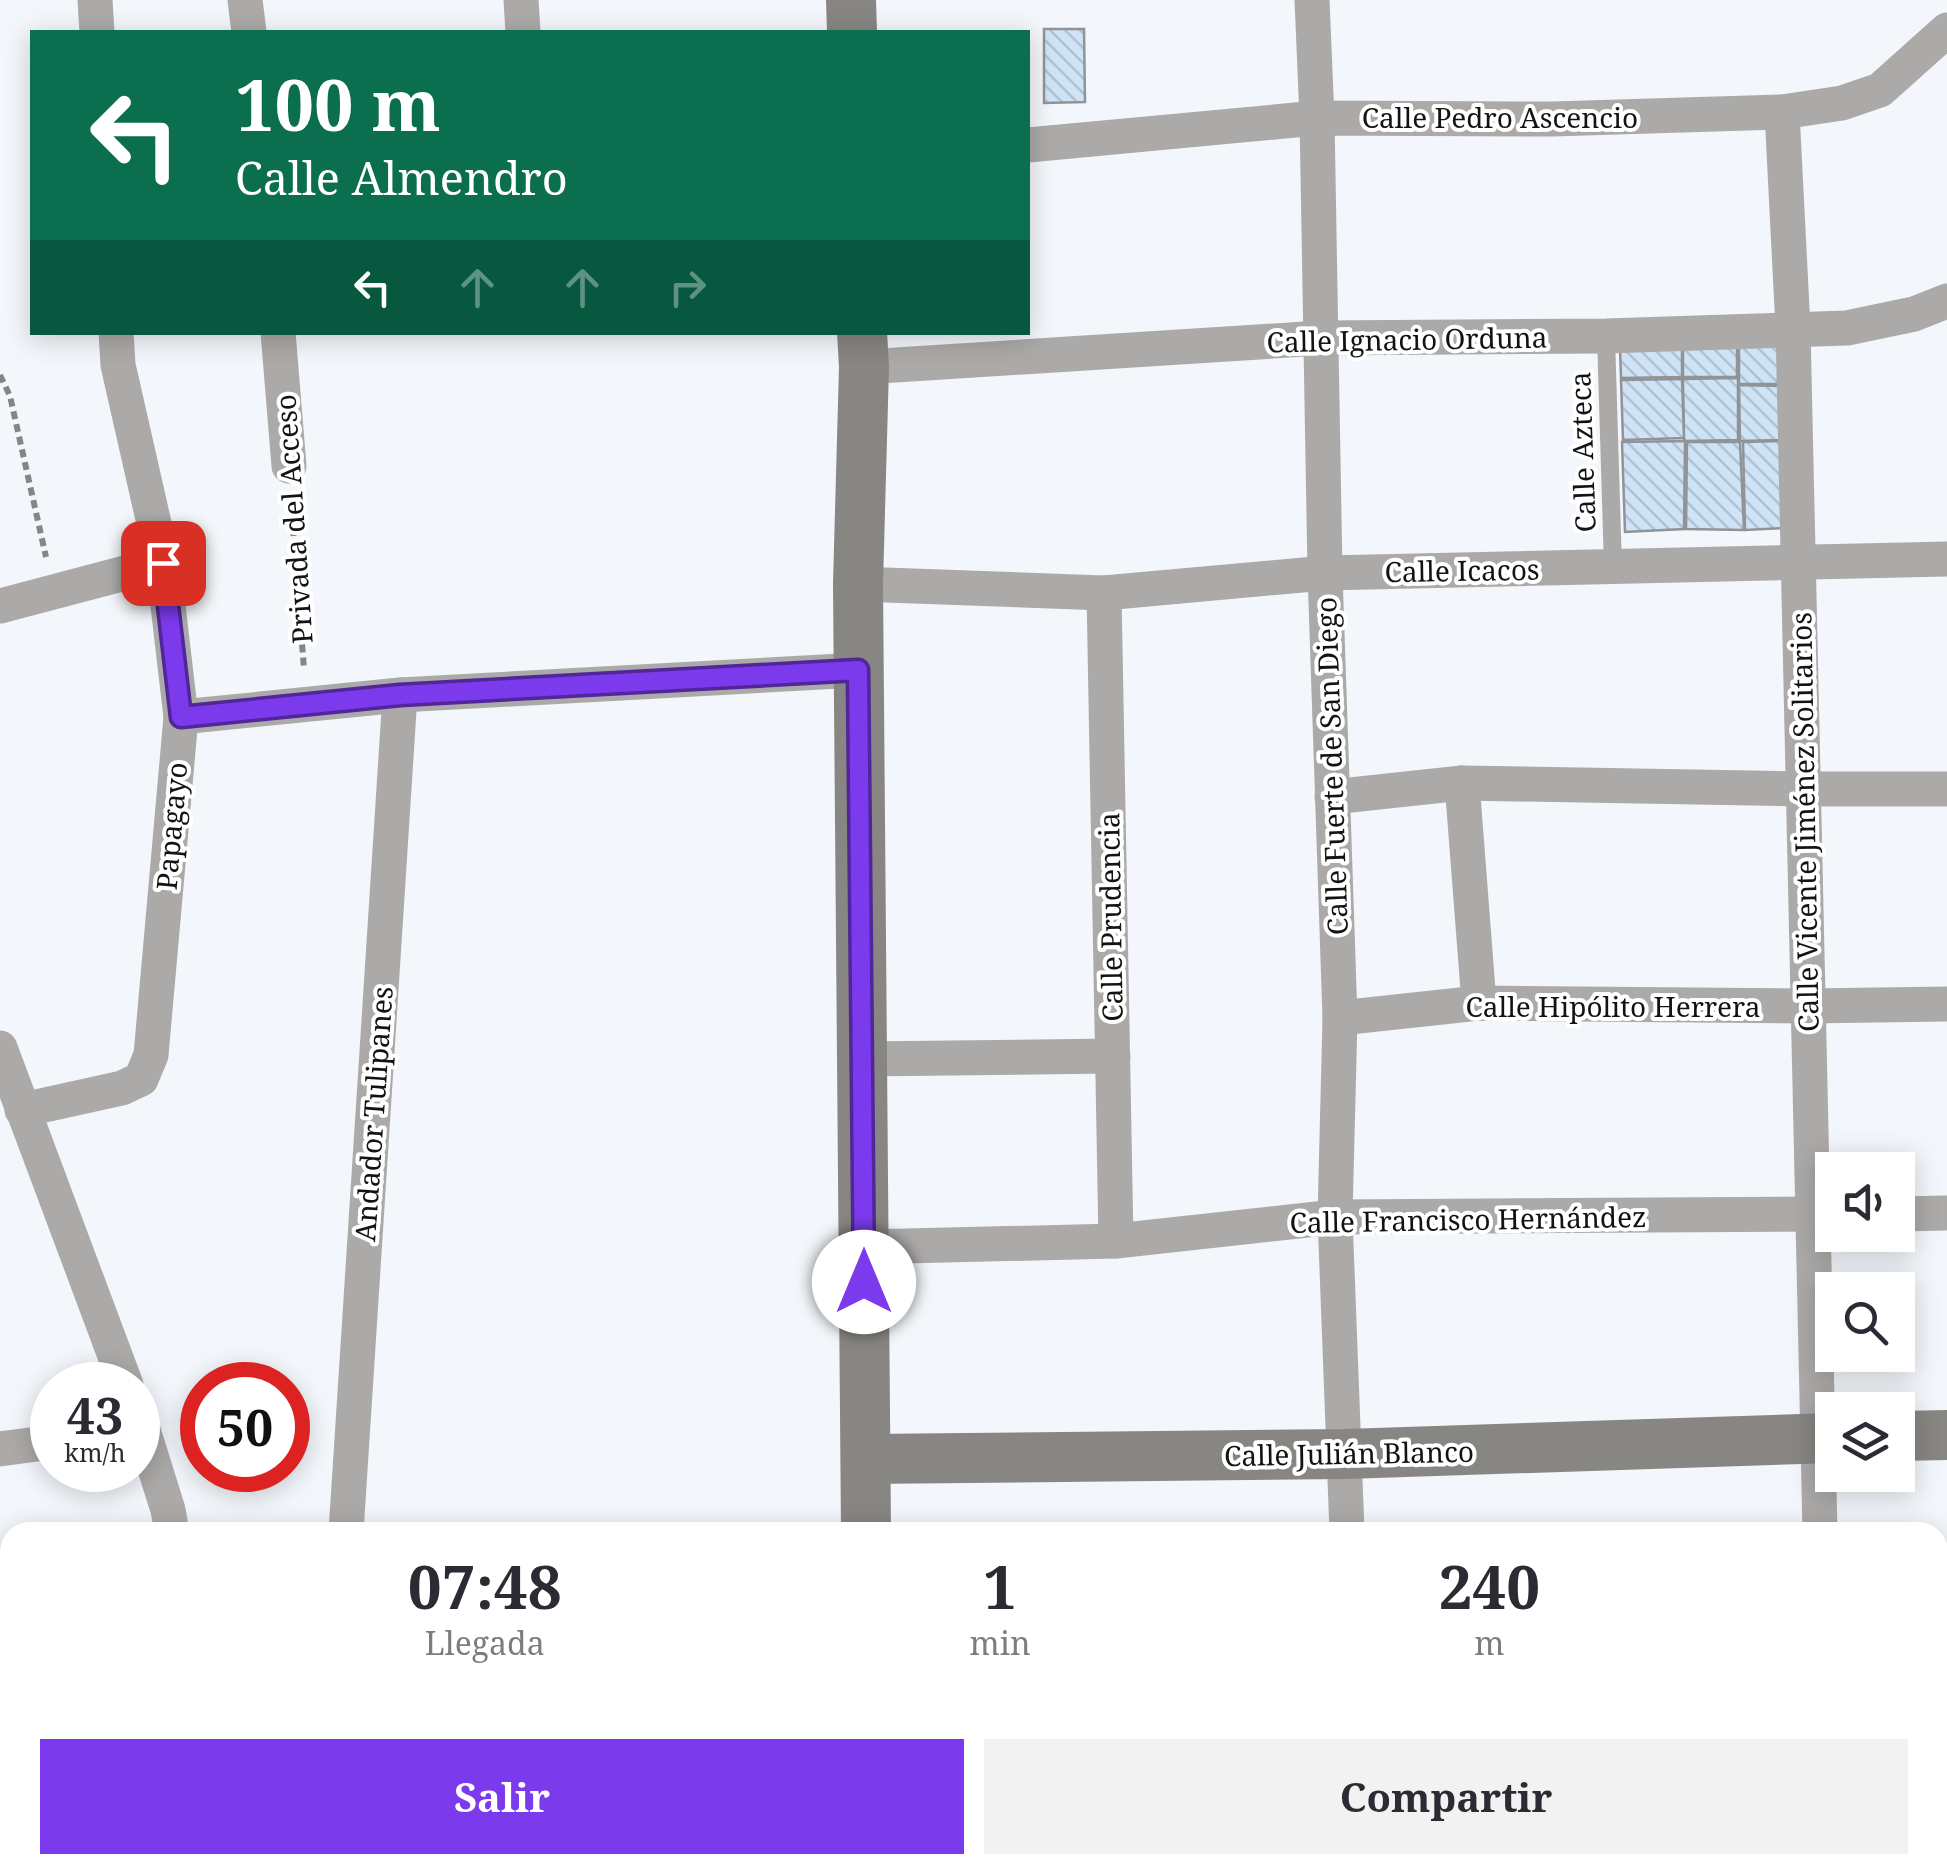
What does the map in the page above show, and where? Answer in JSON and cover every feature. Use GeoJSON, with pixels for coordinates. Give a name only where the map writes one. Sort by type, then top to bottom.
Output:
{"type":"FeatureCollection","features":[{"type":"Feature","properties":{"kind":"main road"},"geometry":{"type":"LineString","coordinates":[[851,0],[852,30]]}},
{"type":"Feature","properties":{"kind":"main road"},"geometry":{"type":"LineString","coordinates":[[863,350],[858,670],[866,1522]]}},
{"type":"Feature","properties":{"kind":"main road"},"geometry":{"type":"LineString","coordinates":[[1915,1436],[1947,1435]]}},
{"type":"Feature","properties":{"kind":"main road","name":"Calle Julián Blanco"},"geometry":{"type":"LineString","coordinates":[[866,1459],[1345,1454],[1815,1438]]}},
{"type":"Feature","properties":{"kind":"street"},"geometry":{"type":"LineString","coordinates":[[95,0],[97,30]]}},
{"type":"Feature","properties":{"kind":"street"},"geometry":{"type":"LineString","coordinates":[[244,0],[249,30]]}},
{"type":"Feature","properties":{"kind":"street"},"geometry":{"type":"LineString","coordinates":[[521,0],[522,30]]}},
{"type":"Feature","properties":{"kind":"street","name":"Calle Fuerte de San Diego"},"geometry":{"type":"LineString","coordinates":[[1312,0],[1340,1018],[1334,1217],[1347,1522]]}},
{"type":"Feature","properties":{"kind":"street","name":"Calle Pedro Ascencio"},"geometry":{"type":"LineString","coordinates":[[1030,145],[1317,118],[1553,118],[1782,112],[1842,103],[1880,90],[1947,30]]}},
{"type":"Feature","properties":{"kind":"street","name":"Calle Vicente Jiménez Solitarios"},"geometry":{"type":"LineString","coordinates":[[1782,112],[1794,328],[1808,1006],[1818,1152]]}},
{"type":"Feature","properties":{"kind":"street","name":"Calle Ignacio Orduna"},"geometry":{"type":"LineString","coordinates":[[863,350],[1847,328],[1914,314],[1947,302]]}},
{"type":"Feature","properties":{"kind":"street","name":"Papagayo"},"geometry":{"type":"LineString","coordinates":[[11,1112],[122,1088],[141,1079],[151,1055],[181,717],[163,563],[118,365],[116,335]]}},
{"type":"Feature","properties":{"kind":"street","name":"Privada del Acceso"},"geometry":{"type":"LineString","coordinates":[[278,335],[289,466]]}},
{"type":"Feature","properties":{"kind":"street","name":"Calle Icacos"},"geometry":{"type":"LineString","coordinates":[[858,584],[1104,593],[1325,574],[1947,559]]}},
{"type":"Feature","properties":{"kind":"street"},"geometry":{"type":"LineString","coordinates":[[0,606],[163,563]]}},
{"type":"Feature","properties":{"kind":"street","name":"Calle Prudencia"},"geometry":{"type":"LineString","coordinates":[[1104,593],[1116,1241]]}},
{"type":"Feature","properties":{"kind":"street"},"geometry":{"type":"LineString","coordinates":[[181,717],[400,695],[858,670]]}},
{"type":"Feature","properties":{"kind":"street","name":"Andador Tulipanes"},"geometry":{"type":"LineString","coordinates":[[347,1522],[400,695]]}},
{"type":"Feature","properties":{"kind":"street"},"geometry":{"type":"LineString","coordinates":[[1462,784],[1479,1003]]}},
{"type":"Feature","properties":{"kind":"street"},"geometry":{"type":"LineString","coordinates":[[1332,797],[1462,784],[1947,789]]}},
{"type":"Feature","properties":{"kind":"street","name":"Calle Hipólito Herrera"},"geometry":{"type":"LineString","coordinates":[[1340,1018],[1479,1003],[1947,1004]]}},
{"type":"Feature","properties":{"kind":"street"},"geometry":{"type":"LineString","coordinates":[[0,1048],[11,1112],[116,1362]]}},
{"type":"Feature","properties":{"kind":"street"},"geometry":{"type":"LineString","coordinates":[[862,1059],[1113,1056]]}},
{"type":"Feature","properties":{"kind":"street"},"geometry":{"type":"LineString","coordinates":[[1915,1214],[1947,1213]]}},
{"type":"Feature","properties":{"kind":"street","name":"Calle Francisco Hernández"},"geometry":{"type":"LineString","coordinates":[[864,1247],[1116,1241],[1334,1217],[1815,1214]]}},
{"type":"Feature","properties":{"kind":"street","name":"Calle Vicente Jiménez Solitarios"},"geometry":{"type":"LineString","coordinates":[[1823,1252],[1825,1392]]}},
{"type":"Feature","properties":{"kind":"street"},"geometry":{"type":"LineString","coordinates":[[0,1449],[30,1445]]}},
{"type":"Feature","properties":{"kind":"street"},"geometry":{"type":"LineString","coordinates":[[160,1486],[170,1522]]}},
{"type":"Feature","properties":{"kind":"street","name":"Calle Vicente Jiménez Solitarios"},"geometry":{"type":"LineString","coordinates":[[1821,1522],[1823,1492]]}},
{"type":"Feature","properties":{"kind":"lane","name":"Calle Azteca"},"geometry":{"type":"LineString","coordinates":[[1606,336],[1613,567]]}},
{"type":"Feature","properties":{"kind":"path"},"geometry":{"type":"LineString","coordinates":[[0,376],[10,396],[54,592]]}},
{"type":"Feature","properties":{"kind":"path","name":"Privada del Acceso"},"geometry":{"type":"LineString","coordinates":[[289,466],[307,706]]}},
{"type":"Feature","properties":{"kind":"building"},"geometry":{"type":"Polygon","coordinates":[[[1044,29],[1084,29],[1085,102],[1044,103],[1044,29]]]}},
{"type":"Feature","properties":{"kind":"building"},"geometry":{"type":"Polygon","coordinates":[[[1739,343],[1779,343],[1778,384],[1739,384],[1739,343]]]}},
{"type":"Feature","properties":{"kind":"building"},"geometry":{"type":"Polygon","coordinates":[[[1683,347],[1737,347],[1737,377],[1683,377],[1683,347]]]}},
{"type":"Feature","properties":{"kind":"building"},"geometry":{"type":"Polygon","coordinates":[[[1620,348],[1682,348],[1682,377],[1621,378],[1620,348]]]}},
{"type":"Feature","properties":{"kind":"building"},"geometry":{"type":"Polygon","coordinates":[[[1738,378],[1738,440],[1684,441],[1683,379],[1738,378]]]}},
{"type":"Feature","properties":{"kind":"building"},"geometry":{"type":"Polygon","coordinates":[[[1682,379],[1684,438],[1623,440],[1621,380],[1682,379]]]}},
{"type":"Feature","properties":{"kind":"building"},"geometry":{"type":"Polygon","coordinates":[[[1739,385],[1779,386],[1781,440],[1740,441],[1739,385]]]}},
{"type":"Feature","properties":{"kind":"building"},"geometry":{"type":"Polygon","coordinates":[[[1685,441],[1684,529],[1625,532],[1622,442],[1685,441]]]}},
{"type":"Feature","properties":{"kind":"building"},"geometry":{"type":"Polygon","coordinates":[[[1781,441],[1785,528],[1745,530],[1743,442],[1781,441]]]}},
{"type":"Feature","properties":{"kind":"building"},"geometry":{"type":"Polygon","coordinates":[[[1687,442],[1740,442],[1744,530],[1686,529],[1687,442]]]}},
{"type":"Feature","properties":{"kind":"route"},"geometry":{"type":"LineString","coordinates":[[163,563],[181,717],[400,695],[858,670],[864,1282]]}}]}
